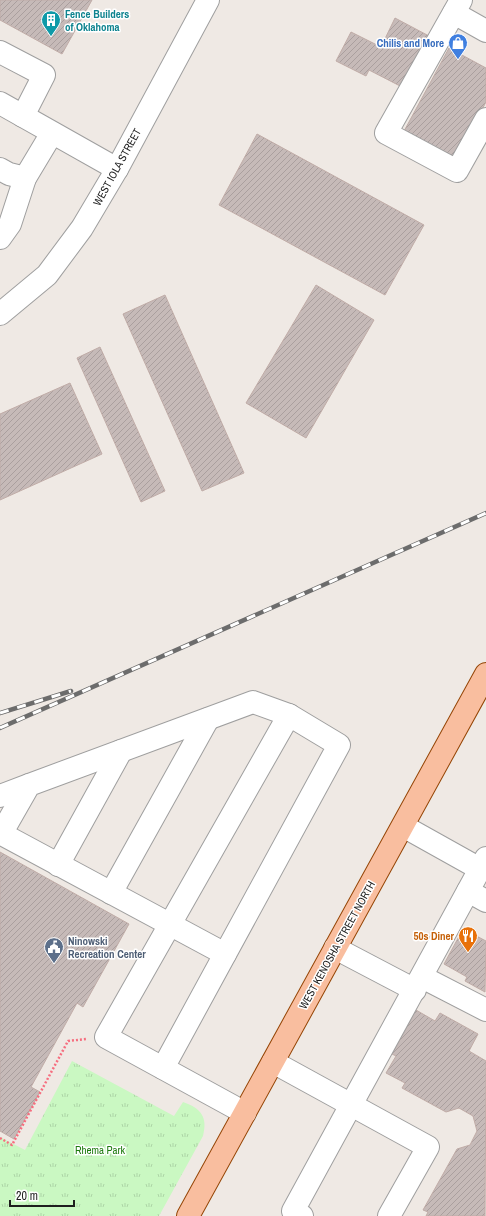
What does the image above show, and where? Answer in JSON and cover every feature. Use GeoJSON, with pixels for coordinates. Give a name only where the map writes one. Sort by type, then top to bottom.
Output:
{"type":"FeatureCollection","features":[{"type":"Feature","properties":{"kind":"main road","name":"WEST KENOSHA STREET NORTH"},"geometry":{"type":"LineString","coordinates":[[188,1216],[486,674]]}},
{"type":"Feature","properties":{"kind":"street","name":"WEST IOLA STREET"},"geometry":{"type":"LineString","coordinates":[[0,314],[47,275],[82,228],[117,168],[208,0]]}},
{"type":"Feature","properties":{"kind":"street"},"geometry":{"type":"LineString","coordinates":[[486,31],[457,6],[386,133],[457,171],[486,119]]}},
{"type":"Feature","properties":{"kind":"street"},"geometry":{"type":"LineString","coordinates":[[0,52],[44,75],[23,116]]}},
{"type":"Feature","properties":{"kind":"street"},"geometry":{"type":"LineString","coordinates":[[0,103],[117,168]]}},
{"type":"Feature","properties":{"kind":"street"},"geometry":{"type":"LineString","coordinates":[[0,238],[10,224],[25,178],[52,133]]}},
{"type":"Feature","properties":{"kind":"street"},"geometry":{"type":"LineString","coordinates":[[0,169],[9,174],[25,178]]}},
{"type":"Feature","properties":{"kind":"street"},"geometry":{"type":"LineString","coordinates":[[0,796],[253,702],[289,715],[339,745],[163,1068]]}},
{"type":"Feature","properties":{"kind":"street"},"geometry":{"type":"LineString","coordinates":[[245,1113],[106,1037],[289,715]]}},
{"type":"Feature","properties":{"kind":"street"},"geometry":{"type":"LineString","coordinates":[[111,893],[208,719]]}},
{"type":"Feature","properties":{"kind":"street"},"geometry":{"type":"LineString","coordinates":[[58,865],[121,751]]}},
{"type":"Feature","properties":{"kind":"street"},"geometry":{"type":"LineString","coordinates":[[29,786],[0,834],[225,954]]}},
{"type":"Feature","properties":{"kind":"street"},"geometry":{"type":"LineString","coordinates":[[302,1216],[293,1211],[418,983],[477,896],[483,864],[403,826]]}},
{"type":"Feature","properties":{"kind":"street"},"geometry":{"type":"LineString","coordinates":[[336,948],[486,1010]]}},
{"type":"Feature","properties":{"kind":"street"},"geometry":{"type":"LineString","coordinates":[[273,1062],[428,1147],[389,1216]]}},
{"type":"Feature","properties":{"kind":"path"},"geometry":{"type":"LineString","coordinates":[[0,1138],[12,1145],[68,1040],[106,1037]]}},
{"type":"Feature","properties":{"kind":"green space","name":"Rhema Park"},"geometry":{"type":"Polygon","coordinates":[[[72,1061],[174,1116],[183,1102],[199,1110],[202,1114],[205,1124],[203,1136],[159,1216],[0,1216],[0,1137],[25,1150],[72,1061]]]}},
{"type":"Feature","properties":{"kind":"building","name":"Fence Builders of Oklahoma"},"geometry":{"type":"Polygon","coordinates":[[[0,0],[92,0],[62,54],[0,20],[0,0]]]}},
{"type":"Feature","properties":{"kind":"building"},"geometry":{"type":"Polygon","coordinates":[[[395,18],[429,36],[402,87],[369,70],[366,76],[336,61],[351,32],[381,47],[395,18]]]}},
{"type":"Feature","properties":{"kind":"building"},"geometry":{"type":"Polygon","coordinates":[[[449,48],[486,68],[486,102],[455,160],[403,133],[449,48]]]}},
{"type":"Feature","properties":{"kind":"building"},"geometry":{"type":"Polygon","coordinates":[[[257,134],[424,225],[385,295],[219,205],[257,134]]]}},
{"type":"Feature","properties":{"kind":"building"},"geometry":{"type":"Polygon","coordinates":[[[316,285],[374,320],[306,438],[246,403],[316,285]]]}},
{"type":"Feature","properties":{"kind":"building"},"geometry":{"type":"Polygon","coordinates":[[[165,295],[244,473],[202,491],[123,314],[165,295]]]}},
{"type":"Feature","properties":{"kind":"building"},"geometry":{"type":"Polygon","coordinates":[[[100,347],[165,491],[141,502],[77,358],[100,347]]]}},
{"type":"Feature","properties":{"kind":"building"},"geometry":{"type":"Polygon","coordinates":[[[70,383],[102,454],[0,500],[0,414],[70,383]]]}},
{"type":"Feature","properties":{"kind":"building","name":"Ninowski Recreation Center"},"geometry":{"type":"Polygon","coordinates":[[[0,852],[129,924],[83,1007],[77,1003],[31,1087],[40,1092],[14,1139],[0,1131],[0,852]]]}},
{"type":"Feature","properties":{"kind":"building","name":"50s Diner"},"geometry":{"type":"Polygon","coordinates":[[[463,929],[486,941],[485,992],[465,981],[467,977],[444,964],[463,929]]]}},
{"type":"Feature","properties":{"kind":"building"},"geometry":{"type":"Polygon","coordinates":[[[416,1010],[435,1021],[440,1013],[478,1034],[469,1051],[486,1061],[485,1216],[426,1216],[428,1212],[423,1210],[457,1149],[470,1145],[477,1131],[473,1116],[459,1108],[446,1112],[402,1088],[405,1083],[386,1073],[396,1056],[392,1054],[416,1010]]]}},
{"type":"Feature","properties":{"kind":"railway"},"geometry":{"type":"LineString","coordinates":[[0,728],[486,513]]}},
{"type":"Feature","properties":{"kind":"railway"},"geometry":{"type":"LineString","coordinates":[[0,713],[71,691]]}},
{"type":"Feature","properties":{"kind":"place","name":"Fence Builders of Oklahoma"},"geometry":{"type":"Point","coordinates":[51,37]}},
{"type":"Feature","properties":{"kind":"place","name":"Chilis and More"},"geometry":{"type":"Point","coordinates":[458,60]}},
{"type":"Feature","properties":{"kind":"place","name":"50s Diner"},"geometry":{"type":"Point","coordinates":[468,953]}},
{"type":"Feature","properties":{"kind":"place","name":"Ninowski Recreation Center"},"geometry":{"type":"Point","coordinates":[54,964]}}]}
